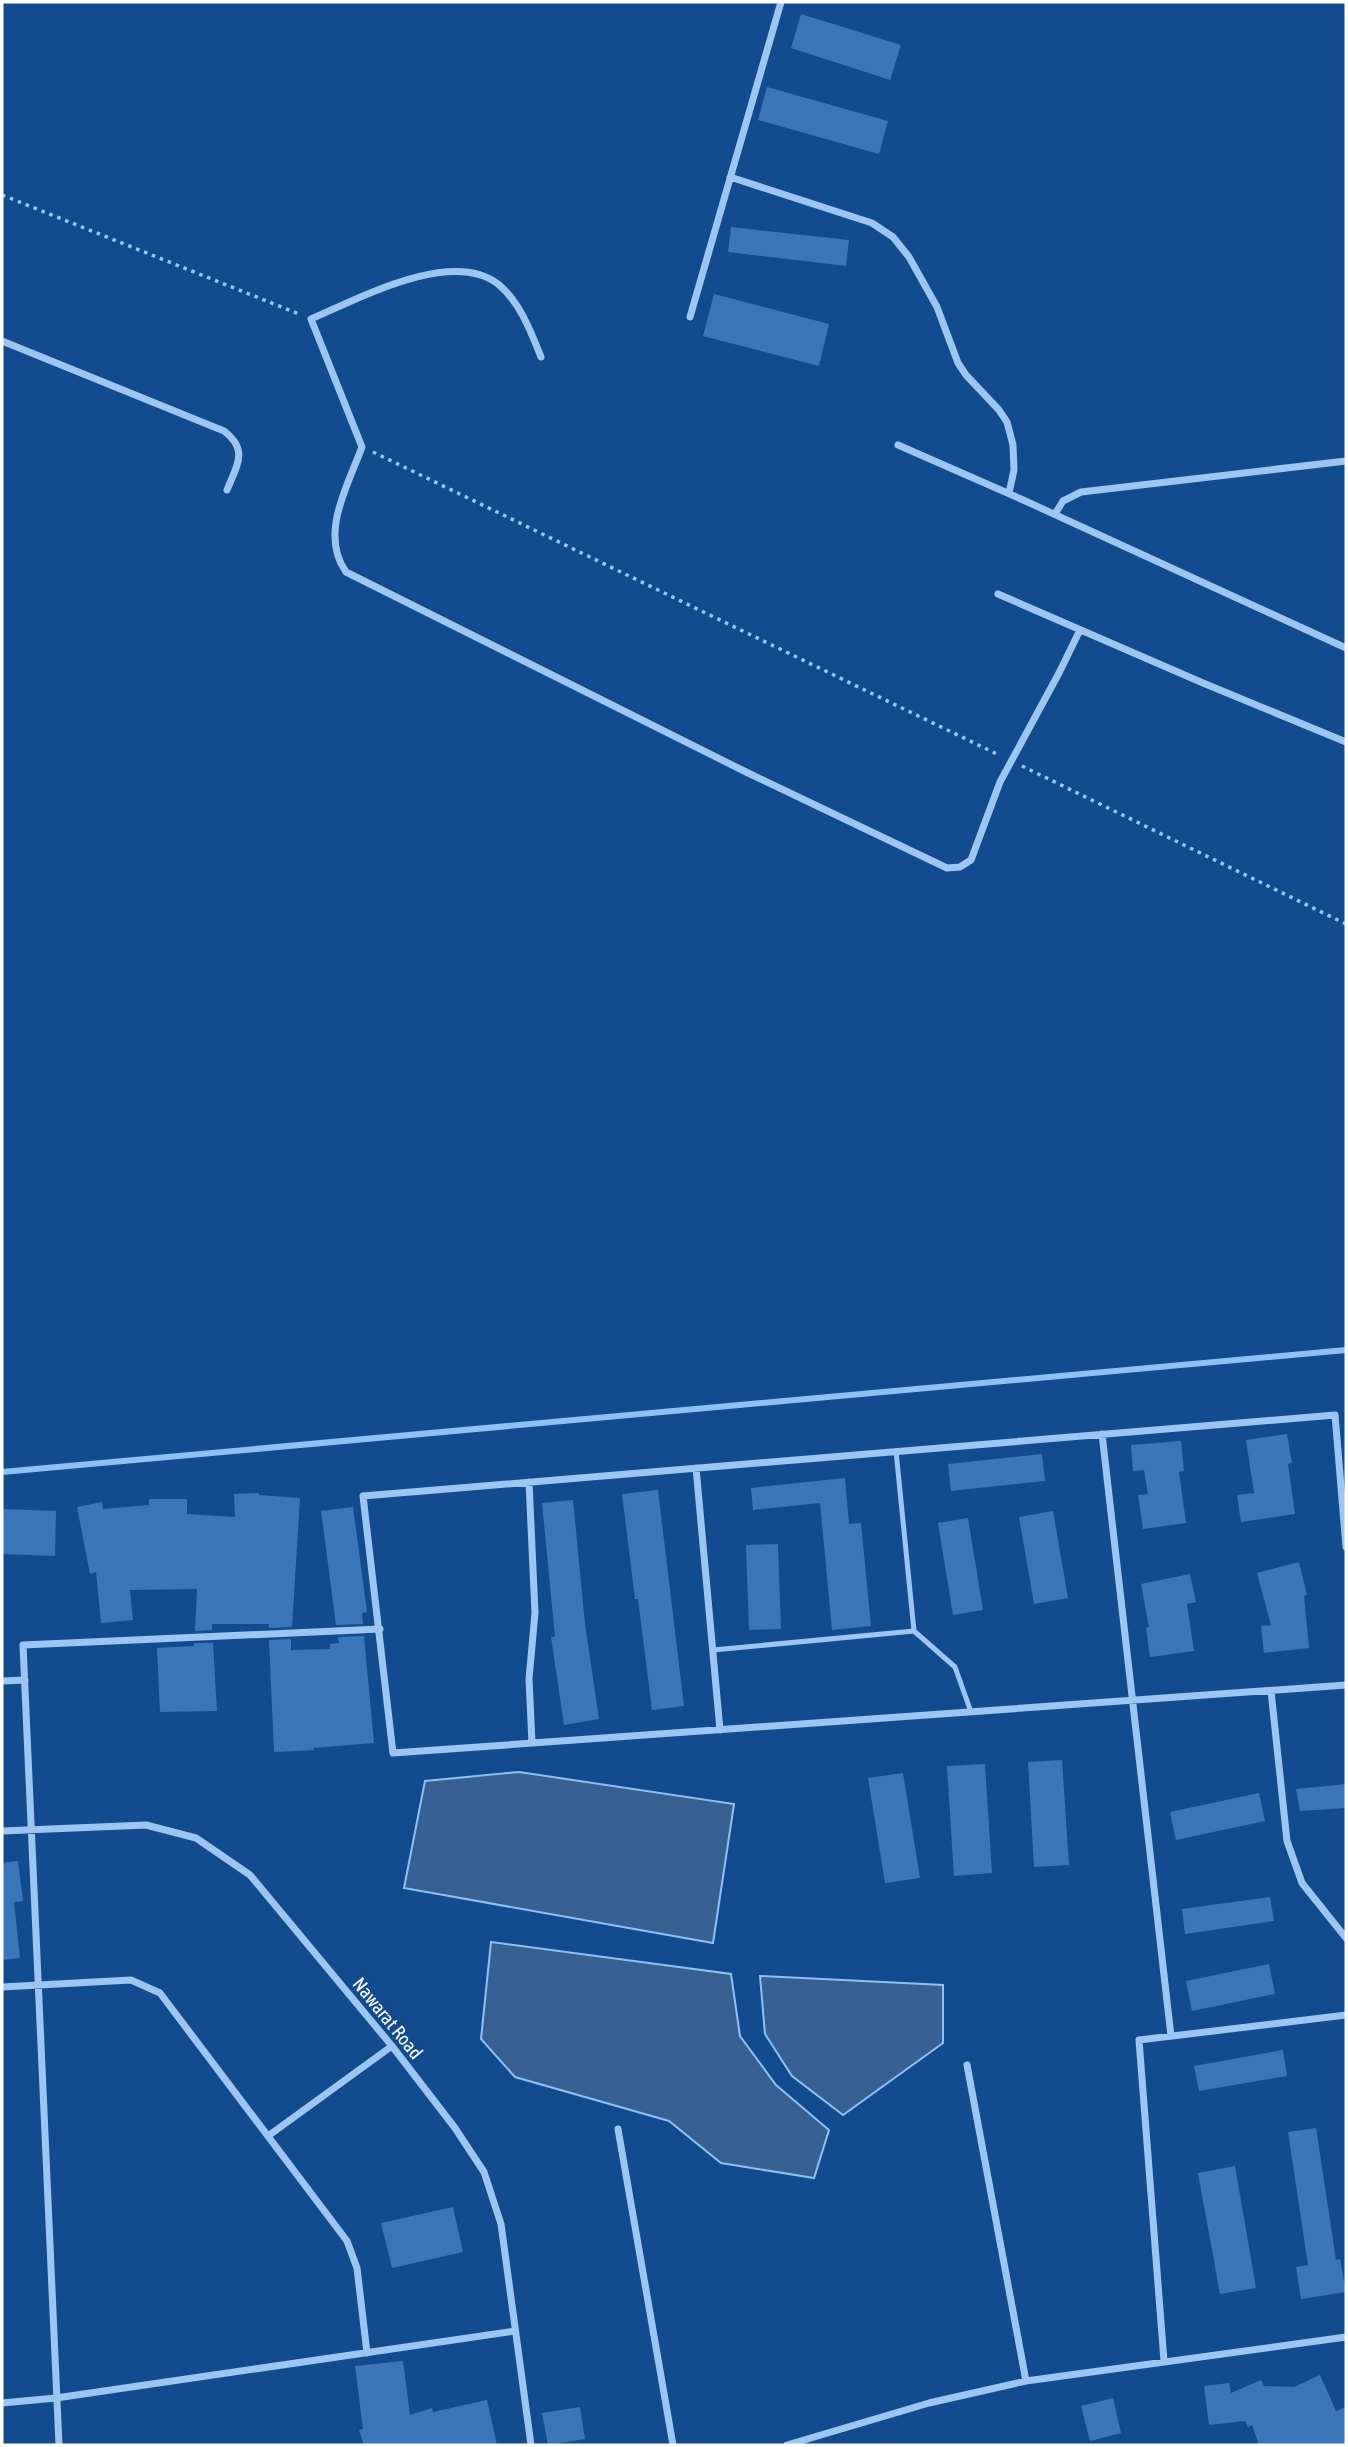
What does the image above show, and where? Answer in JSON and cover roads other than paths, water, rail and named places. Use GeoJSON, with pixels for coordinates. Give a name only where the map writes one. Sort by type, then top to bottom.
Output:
{"type":"FeatureCollection","features":[{"type":"Feature","properties":{"kind":"street"},"geometry":{"type":"LineString","coordinates":[[690,317],[781,2]]}},
{"type":"Feature","properties":{"kind":"street"},"geometry":{"type":"LineString","coordinates":[[730,177],[872,223],[893,237],[909,257],[937,307],[958,363],[1007,422],[1013,445],[1014,470],[1009,493]]}},
{"type":"Feature","properties":{"kind":"street"},"geometry":{"type":"LineString","coordinates":[[541,357],[531,331],[516,305],[499,285],[480,274],[454,271],[417,277],[311,319],[362,447],[338,511],[334,531],[337,560],[346,572],[895,845],[947,868],[960,867],[971,860],[1011,761],[1080,630]]}},
{"type":"Feature","properties":{"kind":"street"},"geometry":{"type":"LineString","coordinates":[[2,341],[224,431],[233,438],[239,448],[239,460],[228,490]]}},
{"type":"Feature","properties":{"kind":"street"},"geometry":{"type":"LineString","coordinates":[[898,445],[1345,645]]}},
{"type":"Feature","properties":{"kind":"street"},"geometry":{"type":"LineString","coordinates":[[1055,514],[1063,501],[1081,492],[1346,461]]}},
{"type":"Feature","properties":{"kind":"street"},"geometry":{"type":"LineString","coordinates":[[998,594],[1346,742]]}},
{"type":"Feature","properties":{"kind":"street"},"geometry":{"type":"LineString","coordinates":[[1346,1547],[1335,1415],[363,1496],[394,1753],[1346,1685]]}},
{"type":"Feature","properties":{"kind":"street"},"geometry":{"type":"LineString","coordinates":[[1102,1434],[1171,2036]]}},
{"type":"Feature","properties":{"kind":"street"},"geometry":{"type":"LineString","coordinates":[[695,1468],[720,1730]]}},
{"type":"Feature","properties":{"kind":"street"},"geometry":{"type":"LineString","coordinates":[[529,1482],[534,1613],[529,1679],[532,1743]]}},
{"type":"Feature","properties":{"kind":"street"},"geometry":{"type":"LineString","coordinates":[[59,2445],[23,1645],[380,1629]]}},
{"type":"Feature","properties":{"kind":"street"},"geometry":{"type":"LineString","coordinates":[[2,1681],[25,1680]]}},
{"type":"Feature","properties":{"kind":"street"},"geometry":{"type":"LineString","coordinates":[[1271,1691],[1287,1841],[1302,1883],[1346,1938]]}},
{"type":"Feature","properties":{"kind":"street","name":"Nawarat Road"},"geometry":{"type":"LineString","coordinates":[[2,1831],[145,1825],[196,1838],[250,1875],[392,2046],[455,2128],[484,2172],[501,2224],[531,2445]]}},
{"type":"Feature","properties":{"kind":"street"},"geometry":{"type":"LineString","coordinates":[[2,1987],[131,1980],[160,1993],[347,2241],[357,2268],[367,2353]]}},
{"type":"Feature","properties":{"kind":"street"},"geometry":{"type":"LineString","coordinates":[[1164,2361],[1139,2040],[1346,2015]]}},
{"type":"Feature","properties":{"kind":"street"},"geometry":{"type":"LineString","coordinates":[[268,2136],[392,2046]]}},
{"type":"Feature","properties":{"kind":"street"},"geometry":{"type":"LineString","coordinates":[[967,2065],[1026,2381]]}},
{"type":"Feature","properties":{"kind":"street"},"geometry":{"type":"LineString","coordinates":[[618,2129],[673,2445]]}},
{"type":"Feature","properties":{"kind":"street"},"geometry":{"type":"LineString","coordinates":[[2,2403],[56,2398],[515,2332]]}},
{"type":"Feature","properties":{"kind":"street"},"geometry":{"type":"LineString","coordinates":[[787,2445],[929,2403],[1026,2381],[1346,2337]]}},
{"type":"Feature","properties":{"kind":"lane"},"geometry":{"type":"LineString","coordinates":[[896,1451],[914,1630],[955,1667],[971,1712]]}},
{"type":"Feature","properties":{"kind":"lane"},"geometry":{"type":"LineString","coordinates":[[713,1650],[914,1630]]}},
{"type":"Feature","properties":{"kind":"water"},"geometry":{"type":"Polygon","coordinates":[[[519,1772],[734,1804],[713,1943],[404,1888],[425,1781],[519,1772]]]}},
{"type":"Feature","properties":{"kind":"water"},"geometry":{"type":"Polygon","coordinates":[[[491,1942],[731,1974],[740,2036],[776,2085],[829,2130],[814,2178],[721,2163],[669,2121],[515,2077],[481,2039],[491,1942]]]}},
{"type":"Feature","properties":{"kind":"water"},"geometry":{"type":"Polygon","coordinates":[[[760,1976],[943,1985],[943,2043],[843,2115],[792,2076],[765,2034],[760,1976]]]}},
{"type":"Feature","properties":{"kind":"waterway"},"geometry":{"type":"LineString","coordinates":[[2,1472],[1346,1350]]}}]}
